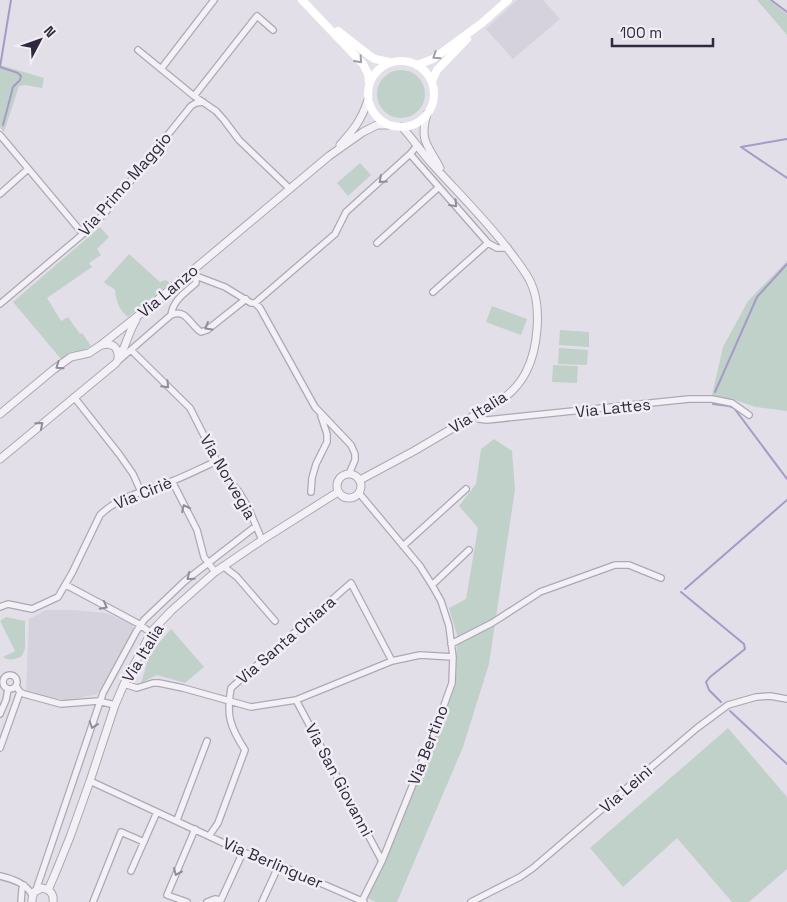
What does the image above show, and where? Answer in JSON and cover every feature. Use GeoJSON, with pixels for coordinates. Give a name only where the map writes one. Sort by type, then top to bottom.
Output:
{"type":"FeatureCollection","features":[{"type":"Feature","properties":{"kind":"main road"},"geometry":{"type":"LineString","coordinates":[[302,0],[364,64],[368,74],[368,100],[377,117],[388,125],[402,127],[416,124],[422,120],[433,102],[434,88],[432,81],[423,69],[409,62],[381,61],[370,56],[315,12]]}},
{"type":"Feature","properties":{"kind":"main road"},"geometry":{"type":"LineString","coordinates":[[432,81],[437,70],[482,23],[508,0]]}},
{"type":"Feature","properties":{"kind":"main road"},"geometry":{"type":"LineString","coordinates":[[417,65],[433,59],[482,23]]}},
{"type":"Feature","properties":{"kind":"main road"},"geometry":{"type":"LineString","coordinates":[[369,86],[377,71],[391,62]]}},
{"type":"Feature","properties":{"kind":"street"},"geometry":{"type":"LineString","coordinates":[[161,69],[214,0]]}},
{"type":"Feature","properties":{"kind":"street"},"geometry":{"type":"LineString","coordinates":[[194,96],[257,16],[273,30]]}},
{"type":"Feature","properties":{"kind":"street"},"geometry":{"type":"LineString","coordinates":[[138,50],[221,116],[239,140],[290,189]]}},
{"type":"Feature","properties":{"kind":"street","name":"Via Lanzo"},"geometry":{"type":"LineString","coordinates":[[329,156],[359,123],[368,100]]}},
{"type":"Feature","properties":{"kind":"street","name":"Via Primo Maggio"},"geometry":{"type":"LineString","coordinates":[[0,304],[104,214],[191,106],[203,102]]}},
{"type":"Feature","properties":{"kind":"street","name":"Via Italia"},"geometry":{"type":"LineString","coordinates":[[427,114],[423,135],[444,177]]}},
{"type":"Feature","properties":{"kind":"street","name":"Via Lanzo"},"geometry":{"type":"LineString","coordinates":[[0,414],[71,357],[89,353],[102,345],[138,315],[194,274],[329,156],[363,132],[377,125],[388,125]]}},
{"type":"Feature","properties":{"kind":"street","name":"Via Italia"},"geometry":{"type":"LineString","coordinates":[[360,480],[414,451],[510,393],[525,373],[532,356],[538,321],[536,295],[531,281],[508,248],[402,127]]}},
{"type":"Feature","properties":{"kind":"street"},"geometry":{"type":"LineString","coordinates":[[0,135],[83,234]]}},
{"type":"Feature","properties":{"kind":"street"},"geometry":{"type":"LineString","coordinates":[[255,303],[335,234],[346,212],[417,146]]}},
{"type":"Feature","properties":{"kind":"street"},"geometry":{"type":"LineString","coordinates":[[410,154],[488,243],[498,248],[508,248]]}},
{"type":"Feature","properties":{"kind":"street"},"geometry":{"type":"LineString","coordinates":[[0,194],[28,169]]}},
{"type":"Feature","properties":{"kind":"street"},"geometry":{"type":"LineString","coordinates":[[377,242],[439,187]]}},
{"type":"Feature","properties":{"kind":"street"},"geometry":{"type":"LineString","coordinates":[[434,292],[488,243]]}},
{"type":"Feature","properties":{"kind":"street"},"geometry":{"type":"LineString","coordinates":[[194,274],[225,287],[250,303],[255,303],[262,311],[315,407],[351,445],[355,454],[355,460],[349,474]]}},
{"type":"Feature","properties":{"kind":"street"},"geometry":{"type":"LineString","coordinates":[[171,315],[172,308],[176,302],[196,283],[194,274]]}},
{"type":"Feature","properties":{"kind":"street"},"geometry":{"type":"LineString","coordinates":[[2,458],[132,350],[171,315],[175,313],[181,314],[201,332],[207,330],[246,300]]}},
{"type":"Feature","properties":{"kind":"street"},"geometry":{"type":"LineString","coordinates":[[116,362],[138,315]]}},
{"type":"Feature","properties":{"kind":"street"},"geometry":{"type":"LineString","coordinates":[[102,345],[106,344],[116,348],[118,352],[116,362]]}},
{"type":"Feature","properties":{"kind":"street","name":"Via Norvegia"},"geometry":{"type":"LineString","coordinates":[[132,350],[190,408],[224,475],[239,492],[248,507],[262,540]]}},
{"type":"Feature","properties":{"kind":"street"},"geometry":{"type":"LineString","coordinates":[[74,397],[119,454],[133,474],[141,492]]}},
{"type":"Feature","properties":{"kind":"street","name":"Via Lattes"},"geometry":{"type":"LineString","coordinates":[[475,415],[479,419],[487,420],[689,399],[712,399],[732,403],[749,415]]}},
{"type":"Feature","properties":{"kind":"street"},"geometry":{"type":"LineString","coordinates":[[311,492],[316,464],[327,442],[327,434],[321,414]]}},
{"type":"Feature","properties":{"kind":"street","name":"Via Ciriè"},"geometry":{"type":"LineString","coordinates":[[0,607],[8,604],[32,609],[58,596],[66,585],[100,515],[107,508],[115,502],[172,482],[217,461]]}},
{"type":"Feature","properties":{"kind":"street"},"geometry":{"type":"LineString","coordinates":[[345,474],[356,475],[360,480],[361,487],[356,496],[348,498],[341,496],[338,492],[339,479],[345,474]]}},
{"type":"Feature","properties":{"kind":"street"},"geometry":{"type":"LineString","coordinates":[[172,482],[197,530],[204,557],[216,572]]}},
{"type":"Feature","properties":{"kind":"street"},"geometry":{"type":"LineString","coordinates":[[403,546],[466,489]]}},
{"type":"Feature","properties":{"kind":"street","name":"Via Italia"},"geometry":{"type":"LineString","coordinates":[[48,890],[70,837],[115,705],[124,684],[152,633],[171,611],[223,566],[338,492]]}},
{"type":"Feature","properties":{"kind":"street","name":"Via Bertino"},"geometry":{"type":"LineString","coordinates":[[359,493],[420,566],[442,601],[449,626],[453,657],[452,683],[438,722],[382,861],[363,902]]}},
{"type":"Feature","properties":{"kind":"street","name":"Via Italia"},"geometry":{"type":"LineString","coordinates":[[34,896],[104,693],[140,625],[185,581],[256,526]]}},
{"type":"Feature","properties":{"kind":"street"},"geometry":{"type":"LineString","coordinates":[[432,584],[469,550]]}},
{"type":"Feature","properties":{"kind":"street"},"geometry":{"type":"LineString","coordinates":[[452,644],[492,623],[540,592],[615,565],[629,566],[661,578]]}},
{"type":"Feature","properties":{"kind":"street"},"geometry":{"type":"LineString","coordinates":[[223,566],[237,578],[275,621]]}},
{"type":"Feature","properties":{"kind":"street","name":"Via Santa Chiara"},"geometry":{"type":"LineString","coordinates":[[228,701],[231,688],[351,583],[392,661]]}},
{"type":"Feature","properties":{"kind":"street"},"geometry":{"type":"LineString","coordinates":[[66,585],[152,633]]}},
{"type":"Feature","properties":{"kind":"street"},"geometry":{"type":"LineString","coordinates":[[124,684],[137,688],[159,683],[251,707],[296,700],[392,661],[420,655],[453,657]]}},
{"type":"Feature","properties":{"kind":"street"},"geometry":{"type":"LineString","coordinates":[[0,748],[18,689],[17,679],[9,675],[2,678],[4,686],[8,689],[18,689],[24,694],[62,704],[101,701],[115,705]]}},
{"type":"Feature","properties":{"kind":"street"},"geometry":{"type":"LineString","coordinates":[[0,714],[8,689]]}},
{"type":"Feature","properties":{"kind":"street","name":"Via Leinì"},"geometry":{"type":"LineString","coordinates":[[471,902],[520,877],[533,868],[698,728],[728,705],[756,697],[770,696],[787,699]]}},
{"type":"Feature","properties":{"kind":"street","name":"Via San Giovanni"},"geometry":{"type":"LineString","coordinates":[[296,700],[382,861]]}},
{"type":"Feature","properties":{"kind":"street"},"geometry":{"type":"LineString","coordinates":[[209,836],[218,823],[246,750],[235,735],[230,723],[228,701]]}},
{"type":"Feature","properties":{"kind":"street"},"geometry":{"type":"LineString","coordinates":[[177,820],[207,741]]}},
{"type":"Feature","properties":{"kind":"street","name":"Via Berlinguer"},"geometry":{"type":"LineString","coordinates":[[90,781],[243,852],[279,865],[363,902]]}},
{"type":"Feature","properties":{"kind":"street"},"geometry":{"type":"LineString","coordinates":[[131,872],[157,812]]}},
{"type":"Feature","properties":{"kind":"street"},"geometry":{"type":"LineString","coordinates":[[188,902],[167,894],[195,829]]}},
{"type":"Feature","properties":{"kind":"street"},"geometry":{"type":"LineString","coordinates":[[92,902],[121,832],[144,842]]}},
{"type":"Feature","properties":{"kind":"street"},"geometry":{"type":"LineString","coordinates":[[207,902],[215,899],[221,900],[243,852]]}},
{"type":"Feature","properties":{"kind":"street"},"geometry":{"type":"LineString","coordinates":[[262,902],[279,865]]}},
{"type":"Feature","properties":{"kind":"street"},"geometry":{"type":"LineString","coordinates":[[0,876],[24,885],[34,896],[42,888],[48,890],[52,894],[53,902]]}},
{"type":"Feature","properties":{"kind":"street"},"geometry":{"type":"LineString","coordinates":[[20,902],[24,885]]}},
{"type":"Feature","properties":{"kind":"shaded area"},"geometry":{"type":"Polygon","coordinates":[[[517,0],[543,0],[560,19],[513,59],[486,29],[517,0]]]}},
{"type":"Feature","properties":{"kind":"shaded area"},"geometry":{"type":"Polygon","coordinates":[[[757,0],[769,0],[787,14],[787,35],[757,0]]]}},
{"type":"Feature","properties":{"kind":"shaded area"},"geometry":{"type":"Polygon","coordinates":[[[0,65],[44,78],[42,88],[26,85],[19,86],[4,132],[0,127],[0,65]]]}},
{"type":"Feature","properties":{"kind":"shaded area"},"geometry":{"type":"Polygon","coordinates":[[[401,70],[410,72],[418,77],[423,85],[425,94],[423,103],[418,111],[410,116],[401,118],[392,116],[384,111],[379,103],[377,94],[379,85],[384,77],[392,72],[401,70]]]}},
{"type":"Feature","properties":{"kind":"shaded area"},"geometry":{"type":"Polygon","coordinates":[[[360,163],[371,175],[348,196],[337,183],[360,163]]]}},
{"type":"Feature","properties":{"kind":"shaded area"},"geometry":{"type":"Polygon","coordinates":[[[100,227],[109,237],[97,249],[101,255],[89,263],[92,267],[47,298],[61,321],[68,317],[91,346],[83,350],[70,352],[61,359],[13,302],[100,227]]]}},
{"type":"Feature","properties":{"kind":"shaded area"},"geometry":{"type":"Polygon","coordinates":[[[129,254],[160,282],[165,280],[169,284],[128,317],[118,305],[115,290],[104,282],[129,254]]]}},
{"type":"Feature","properties":{"kind":"shaded area"},"geometry":{"type":"Polygon","coordinates":[[[787,261],[787,411],[756,407],[712,395],[723,347],[748,301],[787,261]]]}},
{"type":"Feature","properties":{"kind":"shaded area"},"geometry":{"type":"Polygon","coordinates":[[[492,306],[527,319],[521,335],[486,322],[492,306]]]}},
{"type":"Feature","properties":{"kind":"shaded area"},"geometry":{"type":"Polygon","coordinates":[[[560,330],[589,332],[589,347],[559,345],[560,330]]]}},
{"type":"Feature","properties":{"kind":"shaded area"},"geometry":{"type":"Polygon","coordinates":[[[559,348],[588,350],[587,365],[558,364],[559,348]]]}},
{"type":"Feature","properties":{"kind":"shaded area"},"geometry":{"type":"Polygon","coordinates":[[[553,365],[578,366],[577,383],[552,382],[553,365]]]}},
{"type":"Feature","properties":{"kind":"shaded area"},"geometry":{"type":"Polygon","coordinates":[[[494,439],[512,451],[515,489],[489,664],[463,747],[397,902],[376,902],[367,898],[438,734],[456,683],[457,635],[449,608],[466,599],[478,528],[459,506],[476,484],[481,449],[494,439]]]}},
{"type":"Feature","properties":{"kind":"shaded area"},"geometry":{"type":"Polygon","coordinates":[[[46,610],[106,613],[132,624],[134,629],[97,694],[70,700],[51,698],[26,691],[29,619],[46,610]]]}},
{"type":"Feature","properties":{"kind":"shaded area"},"geometry":{"type":"Polygon","coordinates":[[[6,617],[25,621],[25,648],[22,656],[15,659],[3,657],[15,651],[0,621],[6,617]]]}},
{"type":"Feature","properties":{"kind":"shaded area"},"geometry":{"type":"Polygon","coordinates":[[[171,629],[204,667],[185,683],[157,675],[141,683],[150,653],[171,629]]]}},
{"type":"Feature","properties":{"kind":"shaded area"},"geometry":{"type":"Polygon","coordinates":[[[728,728],[787,797],[787,869],[749,902],[732,902],[677,838],[623,887],[590,848],[728,728]]]}},
{"type":"Feature","properties":{"kind":"waterway"},"geometry":{"type":"LineString","coordinates":[[3,125],[13,87],[20,80],[21,76],[18,73],[0,67],[11,0]]}},
{"type":"Feature","properties":{"kind":"waterway"},"geometry":{"type":"LineString","coordinates":[[771,0],[787,12]]}},
{"type":"Feature","properties":{"kind":"waterway"},"geometry":{"type":"LineString","coordinates":[[787,139],[741,147],[787,178]]}},
{"type":"Feature","properties":{"kind":"waterway"},"geometry":{"type":"LineString","coordinates":[[715,392],[757,297],[787,264]]}},
{"type":"Feature","properties":{"kind":"waterway"},"geometry":{"type":"LineString","coordinates":[[713,404],[734,408],[787,479]]}},
{"type":"Feature","properties":{"kind":"waterway"},"geometry":{"type":"LineString","coordinates":[[685,589],[787,500]]}},
{"type":"Feature","properties":{"kind":"waterway"},"geometry":{"type":"LineString","coordinates":[[681,592],[744,644],[745,649],[706,682],[709,690],[721,702]]}},
{"type":"Feature","properties":{"kind":"waterway"},"geometry":{"type":"LineString","coordinates":[[730,711],[787,764]]}}]}
